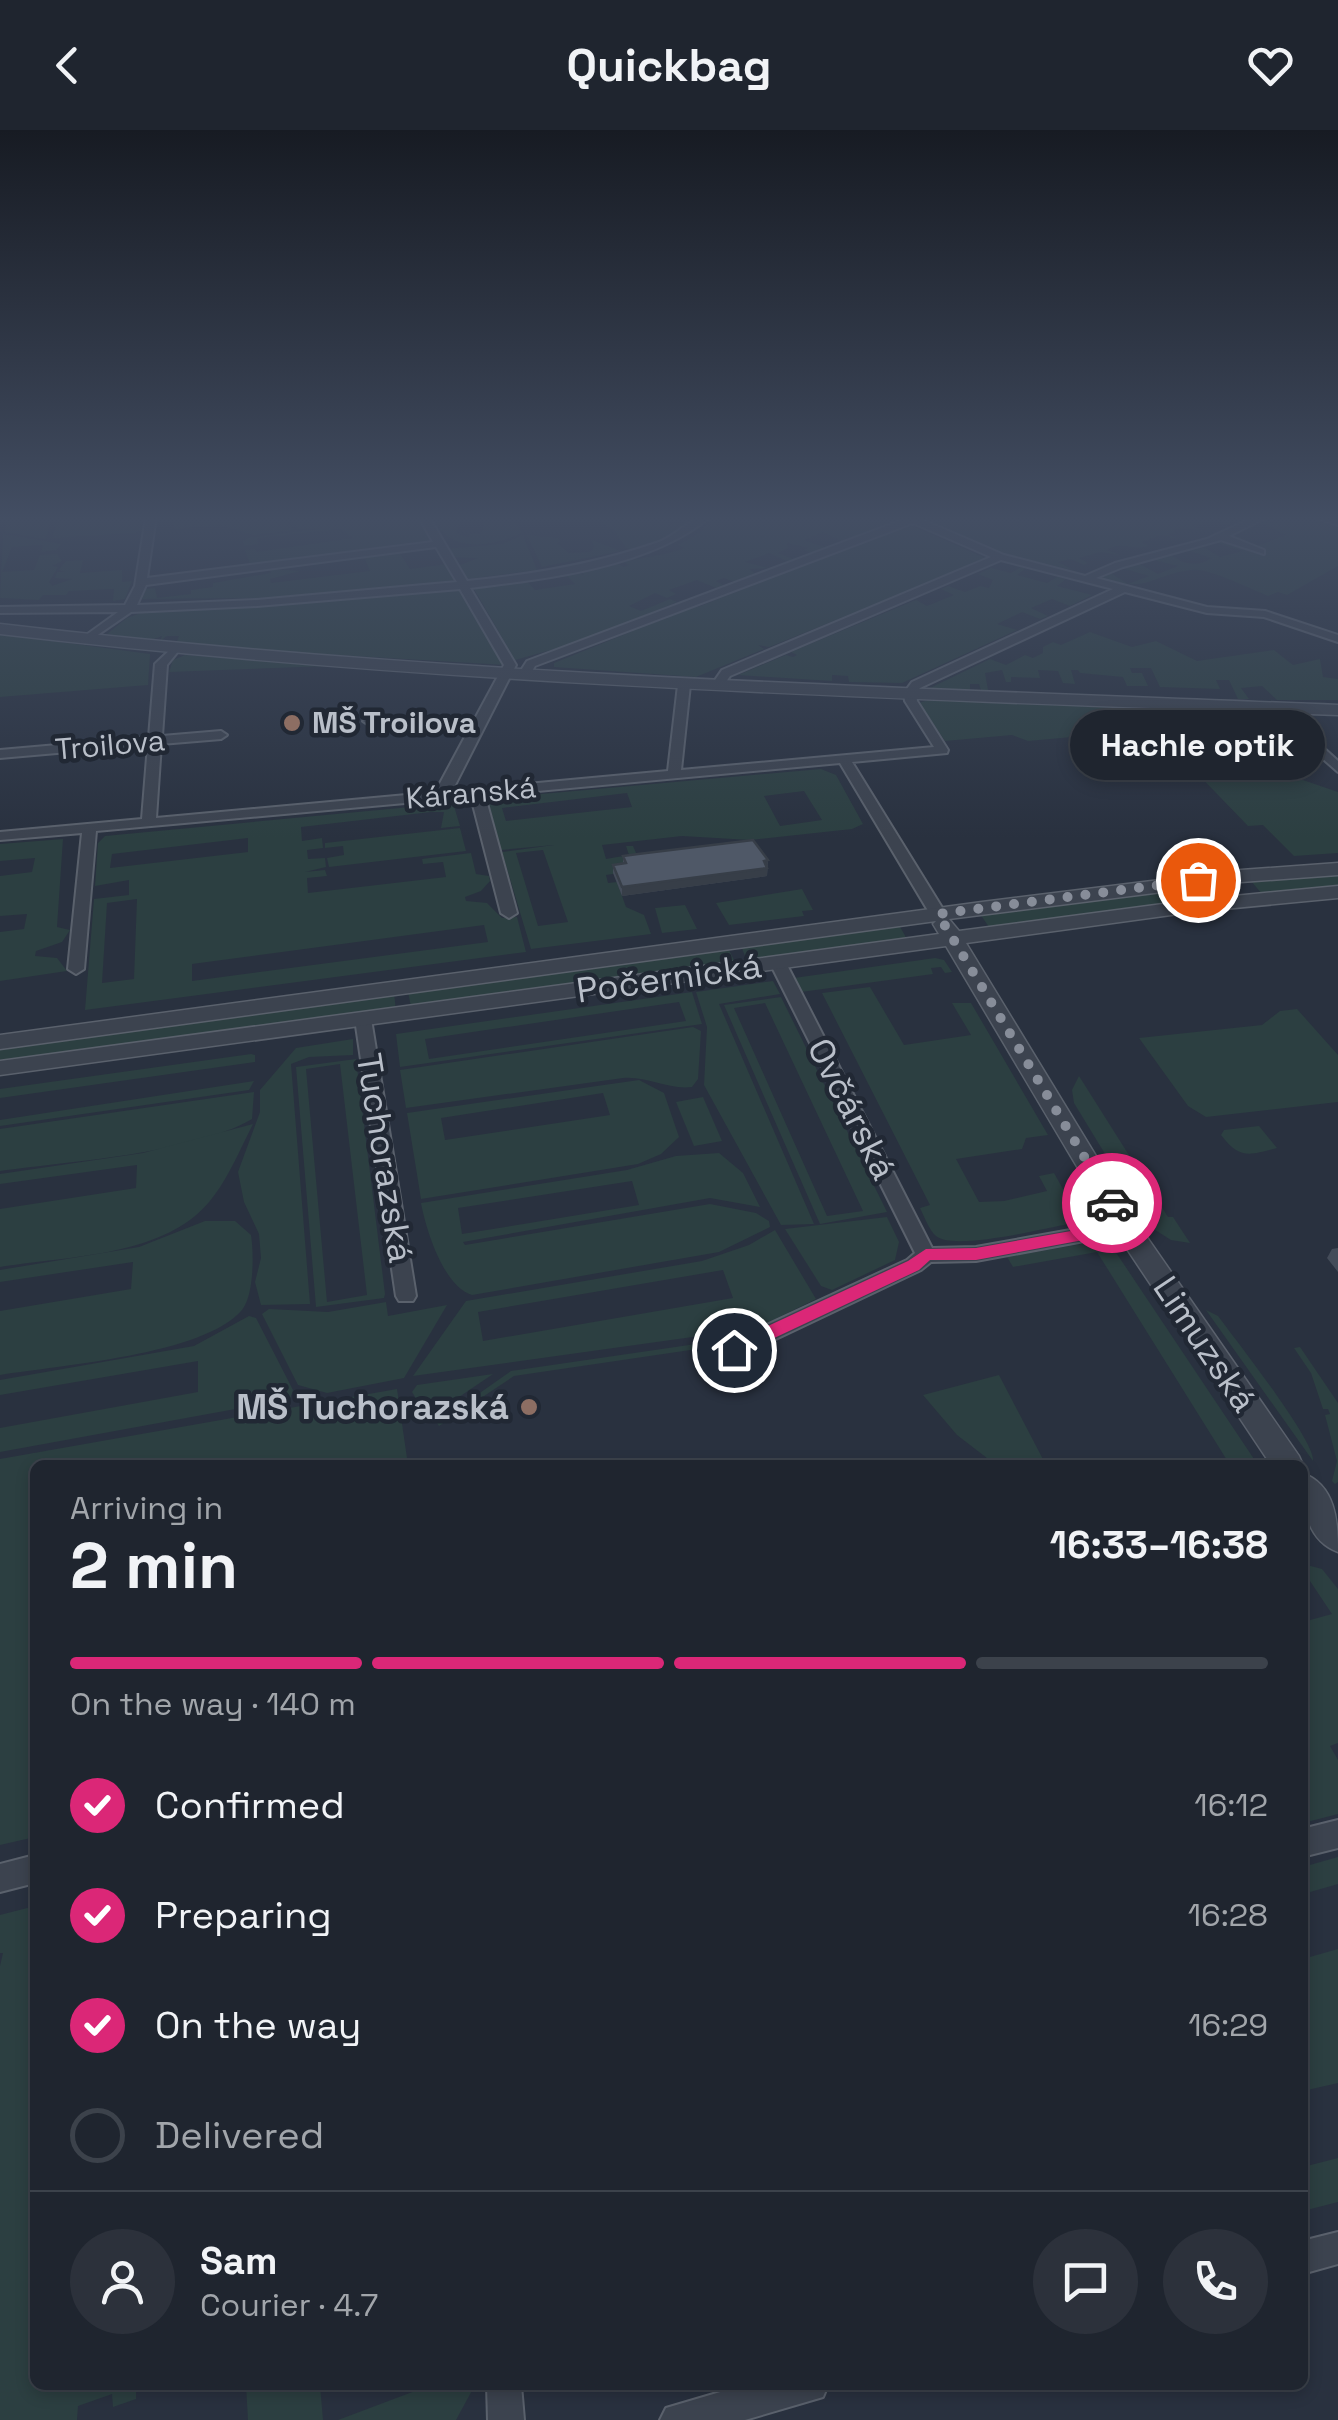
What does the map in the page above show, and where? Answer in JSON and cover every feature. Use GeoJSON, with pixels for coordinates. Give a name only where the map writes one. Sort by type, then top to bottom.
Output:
{"type":"FeatureCollection","features":[{"type":"Feature","properties":{"kind":"street"},"geometry":{"type":"LineString","coordinates":[[86,640],[107,624]]}},
{"type":"Feature","properties":{"kind":"street"},"geometry":{"type":"LineString","coordinates":[[488,624],[514,674]]}},
{"type":"Feature","properties":{"kind":"street"},"geometry":{"type":"LineString","coordinates":[[446,795],[445,786],[475,730],[514,674],[635,624]]}},
{"type":"Feature","properties":{"kind":"street"},"geometry":{"type":"LineString","coordinates":[[717,686],[726,673],[843,624]]}},
{"type":"Feature","properties":{"kind":"street"},"geometry":{"type":"LineString","coordinates":[[910,693],[916,685],[1047,624]]}},
{"type":"Feature","properties":{"kind":"street"},"geometry":{"type":"LineString","coordinates":[[1291,624],[1338,640]]}},
{"type":"Feature","properties":{"kind":"street"},"geometry":{"type":"LineString","coordinates":[[0,628],[174,649],[684,685],[1338,710]]}},
{"type":"Feature","properties":{"kind":"street"},"geometry":{"type":"LineString","coordinates":[[149,822],[161,664],[174,649]]}},
{"type":"Feature","properties":{"kind":"street"},"geometry":{"type":"LineString","coordinates":[[674,774],[684,685]]}},
{"type":"Feature","properties":{"kind":"street","name":"Káranská"},"geometry":{"type":"LineString","coordinates":[[0,836],[942,750],[910,693]]}},
{"type":"Feature","properties":{"kind":"street"},"geometry":{"type":"LineString","coordinates":[[1271,707],[1338,768]]}},
{"type":"Feature","properties":{"kind":"street"},"geometry":{"type":"LineString","coordinates":[[369,721],[475,730]]}},
{"type":"Feature","properties":{"kind":"street","name":"Troilova"},"geometry":{"type":"LineString","coordinates":[[0,754],[221,736]]}},
{"type":"Feature","properties":{"kind":"street","name":"Limuzská"},"geometry":{"type":"LineString","coordinates":[[844,759],[1126,1227],[1285,1460]]}},
{"type":"Feature","properties":{"kind":"street"},"geometry":{"type":"LineString","coordinates":[[479,793],[477,800],[510,913]]}},
{"type":"Feature","properties":{"kind":"street"},"geometry":{"type":"LineString","coordinates":[[76,969],[89,828]]}},
{"type":"Feature","properties":{"kind":"street","name":"Počernická"},"geometry":{"type":"LineString","coordinates":[[0,1042],[1198,880],[1338,869]]}},
{"type":"Feature","properties":{"kind":"street"},"geometry":{"type":"LineString","coordinates":[[1198,880],[1218,904]]}},
{"type":"Feature","properties":{"kind":"street","name":"Počernická"},"geometry":{"type":"LineString","coordinates":[[0,1068],[953,938],[1338,892]]}},
{"type":"Feature","properties":{"kind":"street","name":"Ovčárská"},"geometry":{"type":"LineString","coordinates":[[778,962],[926,1254]]}},
{"type":"Feature","properties":{"kind":"street","name":"Tuchorazská"},"geometry":{"type":"LineString","coordinates":[[363,1019],[406,1296]]}},
{"type":"Feature","properties":{"kind":"street"},"geometry":{"type":"LineString","coordinates":[[734,1350],[914,1266],[926,1254],[976,1254],[1126,1227]]}},
{"type":"Feature","properties":{"kind":"street"},"geometry":{"type":"LineString","coordinates":[[1308,1499],[1323,1530]]}},
{"type":"Feature","properties":{"kind":"street"},"geometry":{"type":"LineString","coordinates":[[1308,1842],[1338,1834]]}},
{"type":"Feature","properties":{"kind":"street"},"geometry":{"type":"LineString","coordinates":[[0,1878],[30,1870]]}},
{"type":"Feature","properties":{"kind":"street"},"geometry":{"type":"LineString","coordinates":[[1308,2256],[1338,2248]]}},
{"type":"Feature","properties":{"kind":"street"},"geometry":{"type":"LineString","coordinates":[[504,2390],[506,2420]]}},
{"type":"Feature","properties":{"kind":"street"},"geometry":{"type":"LineString","coordinates":[[678,2420],[792,2390]]}},
{"type":"Feature","properties":{"kind":"shaded area"},"geometry":{"type":"Polygon","coordinates":[[[120,624],[483,624],[506,665],[221,648],[176,644],[179,636],[149,641],[107,634],[120,624]]]}},
{"type":"Feature","properties":{"kind":"shaded area"},"geometry":{"type":"Polygon","coordinates":[[[494,624],[623,624],[527,663],[558,648],[515,660],[494,624]]]}},
{"type":"Feature","properties":{"kind":"shaded area"},"geometry":{"type":"Polygon","coordinates":[[[650,624],[826,624],[769,647],[758,645],[764,649],[696,677],[554,667],[554,663],[633,631],[612,636],[650,624]]]}},
{"type":"Feature","properties":{"kind":"shaded area"},"geometry":{"type":"Polygon","coordinates":[[[859,624],[997,624],[1017,630],[902,683],[849,682],[848,676],[832,675],[832,681],[738,675],[786,655],[797,655],[791,652],[859,624]]]}},
{"type":"Feature","properties":{"kind":"shaded area"},"geometry":{"type":"Polygon","coordinates":[[[1090,632],[1132,647],[1156,641],[1197,661],[1274,650],[1293,665],[1320,659],[1323,677],[1338,679],[1338,700],[1277,700],[1262,686],[1241,688],[1249,699],[1238,699],[1229,680],[1216,680],[1220,689],[1160,687],[1151,668],[1130,668],[1132,673],[1142,673],[1148,686],[1127,686],[1123,677],[1078,670],[1071,670],[1075,684],[1063,683],[1058,671],[1038,670],[1040,678],[1011,677],[1011,682],[1006,682],[1002,670],[985,673],[988,690],[981,690],[979,684],[970,684],[970,690],[930,688],[990,659],[1006,665],[1025,655],[1033,658],[1053,642],[1061,645],[1090,632]]]}},
{"type":"Feature","properties":{"kind":"shaded area"},"geometry":{"type":"Polygon","coordinates":[[[0,634],[150,654],[148,685],[0,697],[0,634]]]}},
{"type":"Feature","properties":{"kind":"shaded area"},"geometry":{"type":"Polygon","coordinates":[[[185,655],[329,666],[169,672],[173,660],[185,655]]]}},
{"type":"Feature","properties":{"kind":"shaded area"},"geometry":{"type":"Polygon","coordinates":[[[931,699],[1226,712],[1297,778],[1338,792],[1338,853],[1294,856],[1263,825],[1248,826],[1162,737],[1133,740],[1128,732],[1028,741],[1012,735],[945,741],[919,703],[931,699]]]}},
{"type":"Feature","properties":{"kind":"shaded area"},"geometry":{"type":"Polygon","coordinates":[[[821,769],[836,775],[863,824],[852,829],[750,840],[682,836],[602,845],[606,859],[629,855],[626,846],[633,846],[640,862],[626,872],[606,875],[608,883],[617,882],[626,907],[644,915],[651,934],[531,949],[502,852],[554,845],[501,850],[489,804],[496,798],[821,769]],[[804,791],[764,796],[780,826],[822,820],[804,791]],[[627,793],[502,808],[506,821],[632,807],[627,793]],[[543,850],[516,853],[538,926],[568,922],[543,850]]]}},
{"type":"Feature","properties":{"kind":"shaded area"},"geometry":{"type":"Polygon","coordinates":[[[453,803],[460,826],[441,828],[444,812],[431,812],[301,827],[302,841],[322,838],[323,848],[307,850],[308,859],[325,858],[326,867],[305,872],[325,870],[327,876],[307,878],[308,893],[446,877],[443,862],[423,864],[422,859],[471,853],[476,874],[489,876],[490,881],[481,891],[465,897],[466,901],[487,903],[502,918],[517,917],[526,952],[85,1010],[94,899],[129,895],[129,880],[95,886],[98,843],[105,836],[453,803]],[[248,838],[112,854],[110,868],[248,852],[248,838]],[[137,899],[107,903],[102,983],[134,979],[137,899]],[[484,925],[192,964],[192,981],[488,942],[484,925]]]}},
{"type":"Feature","properties":{"kind":"shaded area"},"geometry":{"type":"Polygon","coordinates":[[[460,828],[466,851],[329,867],[327,858],[344,855],[343,846],[325,848],[325,843],[460,828]]]}},
{"type":"Feature","properties":{"kind":"shaded area"},"geometry":{"type":"Polygon","coordinates":[[[63,839],[57,927],[70,930],[62,942],[36,951],[35,956],[57,958],[67,971],[0,981],[0,932],[24,929],[27,914],[0,916],[0,876],[32,872],[35,858],[0,861],[0,844],[63,839]]]}},
{"type":"Feature","properties":{"kind":"shaded area"},"geometry":{"type":"Polygon","coordinates":[[[1338,873],[1338,887],[1262,894],[1251,881],[1338,873]]]}},
{"type":"Feature","properties":{"kind":"shaded area"},"geometry":{"type":"Polygon","coordinates":[[[802,889],[813,910],[802,911],[804,916],[729,925],[716,903],[802,889]]]}},
{"type":"Feature","properties":{"kind":"shaded area"},"geometry":{"type":"Polygon","coordinates":[[[1171,890],[1182,902],[989,927],[980,914],[1171,890]]]}},
{"type":"Feature","properties":{"kind":"shaded area"},"geometry":{"type":"Polygon","coordinates":[[[685,905],[697,929],[662,933],[655,908],[685,905]]]}},
{"type":"Feature","properties":{"kind":"shaded area"},"geometry":{"type":"Polygon","coordinates":[[[899,925],[907,939],[747,961],[741,946],[899,925]]]}},
{"type":"Feature","properties":{"kind":"shaded area"},"geometry":{"type":"Polygon","coordinates":[[[728,948],[735,962],[411,1007],[408,992],[728,948]]]}},
{"type":"Feature","properties":{"kind":"shaded area"},"geometry":{"type":"Polygon","coordinates":[[[935,958],[944,960],[952,972],[931,968],[933,974],[801,992],[794,978],[935,958]]]}},
{"type":"Feature","properties":{"kind":"shaded area"},"geometry":{"type":"Polygon","coordinates":[[[773,981],[780,994],[719,1004],[814,1224],[781,1225],[704,1085],[707,1027],[696,992],[773,981]]]}},
{"type":"Feature","properties":{"kind":"shaded area"},"geometry":{"type":"Polygon","coordinates":[[[870,987],[904,1045],[971,1035],[952,1003],[971,1003],[1048,1135],[1026,1138],[1022,1149],[956,1159],[979,1202],[1004,1201],[1047,1191],[1039,1176],[1054,1173],[1063,1189],[1079,1186],[1091,1205],[1089,1216],[1079,1222],[983,1240],[947,1240],[933,1233],[920,1208],[930,1205],[822,993],[870,987]]]}},
{"type":"Feature","properties":{"kind":"shaded area"},"geometry":{"type":"Polygon","coordinates":[[[692,992],[702,1024],[400,1067],[396,1034],[692,992]],[[679,1002],[425,1039],[429,1059],[686,1021],[679,1002]]]}},
{"type":"Feature","properties":{"kind":"shaded area"},"geometry":{"type":"Polygon","coordinates":[[[394,994],[396,1009],[0,1063],[0,1047],[394,994]]]}},
{"type":"Feature","properties":{"kind":"shaded area"},"geometry":{"type":"Polygon","coordinates":[[[781,997],[887,1212],[820,1224],[724,1005],[781,997]],[[765,1003],[734,1008],[827,1216],[863,1211],[765,1003]]]}},
{"type":"Feature","properties":{"kind":"shaded area"},"geometry":{"type":"Polygon","coordinates":[[[1297,1009],[1338,1055],[1338,1102],[1206,1117],[1188,1106],[1139,1038],[1262,1025],[1280,1011],[1297,1009]]]}},
{"type":"Feature","properties":{"kind":"shaded area"},"geometry":{"type":"Polygon","coordinates":[[[693,1027],[701,1031],[698,1079],[692,1087],[623,1078],[406,1108],[400,1070],[693,1027]]]}},
{"type":"Feature","properties":{"kind":"shaded area"},"geometry":{"type":"Polygon","coordinates":[[[353,1039],[353,1055],[309,1057],[291,1064],[310,1304],[261,1305],[255,1282],[261,1258],[259,1234],[244,1202],[238,1172],[260,1112],[260,1090],[296,1048],[353,1039]]]}},
{"type":"Feature","properties":{"kind":"shaded area"},"geometry":{"type":"Polygon","coordinates":[[[255,1055],[255,1062],[0,1098],[0,1089],[255,1055]]]}},
{"type":"Feature","properties":{"kind":"shaded area"},"geometry":{"type":"Polygon","coordinates":[[[356,1059],[384,1298],[316,1307],[296,1067],[356,1059]],[[340,1064],[306,1069],[327,1302],[367,1295],[340,1064]]]}},
{"type":"Feature","properties":{"kind":"shaded area"},"geometry":{"type":"Polygon","coordinates":[[[1079,1076],[1168,1217],[1173,1217],[1190,1243],[1171,1240],[1149,1226],[1074,1103],[1072,1090],[1079,1076]]]}},
{"type":"Feature","properties":{"kind":"shaded area"},"geometry":{"type":"Polygon","coordinates":[[[639,1080],[664,1093],[679,1137],[661,1154],[638,1164],[421,1199],[407,1113],[639,1080]],[[603,1093],[441,1118],[445,1140],[610,1115],[603,1093]]]}},
{"type":"Feature","properties":{"kind":"shaded area"},"geometry":{"type":"Polygon","coordinates":[[[254,1081],[249,1090],[0,1126],[0,1120],[254,1081]]]}},
{"type":"Feature","properties":{"kind":"shaded area"},"geometry":{"type":"Polygon","coordinates":[[[254,1092],[252,1119],[227,1131],[165,1148],[0,1171],[0,1129],[254,1092]]]}},
{"type":"Feature","properties":{"kind":"shaded area"},"geometry":{"type":"Polygon","coordinates":[[[703,1097],[722,1141],[694,1146],[676,1102],[703,1097]]]}},
{"type":"Feature","properties":{"kind":"shaded area"},"geometry":{"type":"Polygon","coordinates":[[[253,1124],[214,1196],[175,1230],[127,1248],[0,1267],[0,1209],[136,1188],[137,1165],[0,1184],[0,1174],[143,1153],[253,1124]]]}},
{"type":"Feature","properties":{"kind":"shaded area"},"geometry":{"type":"Polygon","coordinates":[[[1259,1126],[1277,1148],[1246,1154],[1234,1149],[1221,1135],[1224,1130],[1259,1126]]]}},
{"type":"Feature","properties":{"kind":"shaded area"},"geometry":{"type":"Polygon","coordinates":[[[719,1153],[743,1173],[760,1207],[710,1198],[463,1242],[465,1245],[710,1204],[756,1213],[769,1221],[770,1227],[719,1252],[472,1295],[462,1290],[445,1269],[421,1203],[627,1170],[676,1156],[719,1153]],[[632,1181],[458,1208],[462,1234],[639,1205],[632,1181]]]}},
{"type":"Feature","properties":{"kind":"shaded area"},"geometry":{"type":"Polygon","coordinates":[[[887,1217],[899,1242],[895,1260],[832,1290],[821,1286],[785,1229],[887,1217]]]}},
{"type":"Feature","properties":{"kind":"shaded area"},"geometry":{"type":"Polygon","coordinates":[[[205,1221],[235,1221],[251,1235],[249,1295],[242,1310],[223,1325],[165,1348],[0,1375],[0,1311],[131,1289],[133,1262],[0,1282],[0,1270],[139,1247],[205,1221]]]}},
{"type":"Feature","properties":{"kind":"shaded area"},"geometry":{"type":"Polygon","coordinates":[[[775,1230],[816,1299],[757,1328],[413,1376],[466,1301],[702,1261],[749,1245],[775,1230]],[[723,1270],[478,1312],[483,1341],[733,1298],[723,1270]]]}},
{"type":"Feature","properties":{"kind":"shaded area"},"geometry":{"type":"Polygon","coordinates":[[[1087,1243],[1102,1245],[1117,1254],[1255,1460],[1227,1460],[1097,1252],[1013,1267],[1007,1257],[1087,1243]]]}},
{"type":"Feature","properties":{"kind":"shaded area"},"geometry":{"type":"Polygon","coordinates":[[[386,1302],[388,1316],[447,1305],[404,1378],[327,1393],[298,1385],[262,1314],[269,1309],[328,1312],[386,1302]]]}},
{"type":"Feature","properties":{"kind":"shaded area"},"geometry":{"type":"Polygon","coordinates":[[[1206,1310],[1218,1316],[1273,1390],[1302,1434],[1313,1461],[1206,1310]]]}},
{"type":"Feature","properties":{"kind":"shaded area"},"geometry":{"type":"Polygon","coordinates":[[[249,1316],[256,1318],[293,1390],[290,1399],[0,1452],[0,1428],[198,1392],[198,1361],[0,1395],[0,1380],[194,1346],[249,1316]]]}},
{"type":"Feature","properties":{"kind":"shaded area"},"geometry":{"type":"Polygon","coordinates":[[[737,1338],[738,1343],[514,1376],[439,1426],[437,1423],[511,1371],[737,1338]]]}},
{"type":"Feature","properties":{"kind":"shaded area"},"geometry":{"type":"Polygon","coordinates":[[[1300,1347],[1338,1403],[1338,1482],[1335,1484],[1332,1481],[1337,1461],[1325,1415],[1330,1414],[1323,1409],[1311,1373],[1294,1348],[1300,1347]]]}},
{"type":"Feature","properties":{"kind":"shaded area"},"geometry":{"type":"Polygon","coordinates":[[[493,1374],[428,1418],[412,1392],[417,1385],[493,1374]]]}},
{"type":"Feature","properties":{"kind":"shaded area"},"geometry":{"type":"Polygon","coordinates":[[[999,1375],[1043,1460],[990,1460],[957,1435],[923,1395],[999,1375]]]}},
{"type":"Feature","properties":{"kind":"shaded area"},"geometry":{"type":"Polygon","coordinates":[[[397,1389],[407,1460],[30,1460],[30,1838],[0,1845],[0,1459],[397,1389]]]}},
{"type":"Feature","properties":{"kind":"shaded area"},"geometry":{"type":"Polygon","coordinates":[[[1308,1565],[1322,1569],[1338,1589],[1338,1743],[1330,1746],[1338,1760],[1338,1814],[1308,1822],[1308,1621],[1332,1614],[1308,1578],[1308,1565]]]}},
{"type":"Feature","properties":{"kind":"shaded area"},"geometry":{"type":"Polygon","coordinates":[[[1338,1857],[1338,1884],[1308,1893],[1308,1866],[1338,1857]]]}},
{"type":"Feature","properties":{"kind":"shaded area"},"geometry":{"type":"Polygon","coordinates":[[[30,1907],[30,2390],[136,2390],[136,2399],[113,2407],[112,2394],[78,2406],[77,2420],[0,2420],[0,1915],[30,1907]]]}},
{"type":"Feature","properties":{"kind":"shaded area"},"geometry":{"type":"Polygon","coordinates":[[[1338,1949],[1338,2083],[1308,2090],[1308,1958],[1338,1949]]]}},
{"type":"Feature","properties":{"kind":"shaded area"},"geometry":{"type":"Polygon","coordinates":[[[1338,2158],[1338,2202],[1308,2210],[1308,2166],[1338,2158]]]}},
{"type":"Feature","properties":{"kind":"shaded area"},"geometry":{"type":"Polygon","coordinates":[[[246,2390],[320,2390],[323,2420],[248,2420],[246,2390]]]}},
{"type":"Feature","properties":{"kind":"shaded area"},"geometry":{"type":"Polygon","coordinates":[[[418,2390],[472,2390],[456,2420],[338,2420],[418,2390]]]}},
{"type":"Feature","properties":{"kind":"building"},"geometry":{"type":"Polygon","coordinates":[[[753,840],[768,860],[764,861],[767,868],[622,887],[613,865],[626,863],[623,856],[753,840]]]}},
{"type":"Feature","properties":{"kind":"way so far"},"geometry":{"type":"LineString","coordinates":[[1112,1203],[938,914],[1198,880]]}},
{"type":"Feature","properties":{"kind":"place","name":"MŠ Troilova"},"geometry":{"type":"Point","coordinates":[292,723]}},
{"type":"Feature","properties":{"kind":"place","name":"Hachle optik"},"geometry":{"type":"Point","coordinates":[1198,880]}},
{"type":"Feature","properties":{"kind":"place","name":"MŠ Tuchorazská"},"geometry":{"type":"Point","coordinates":[529,1407]}},
{"type":"Feature","properties":{"kind":"route"},"geometry":{"type":"LineString","coordinates":[[734,1350],[914,1266],[926,1254],[976,1254],[1126,1227],[1112,1203]]}}]}
